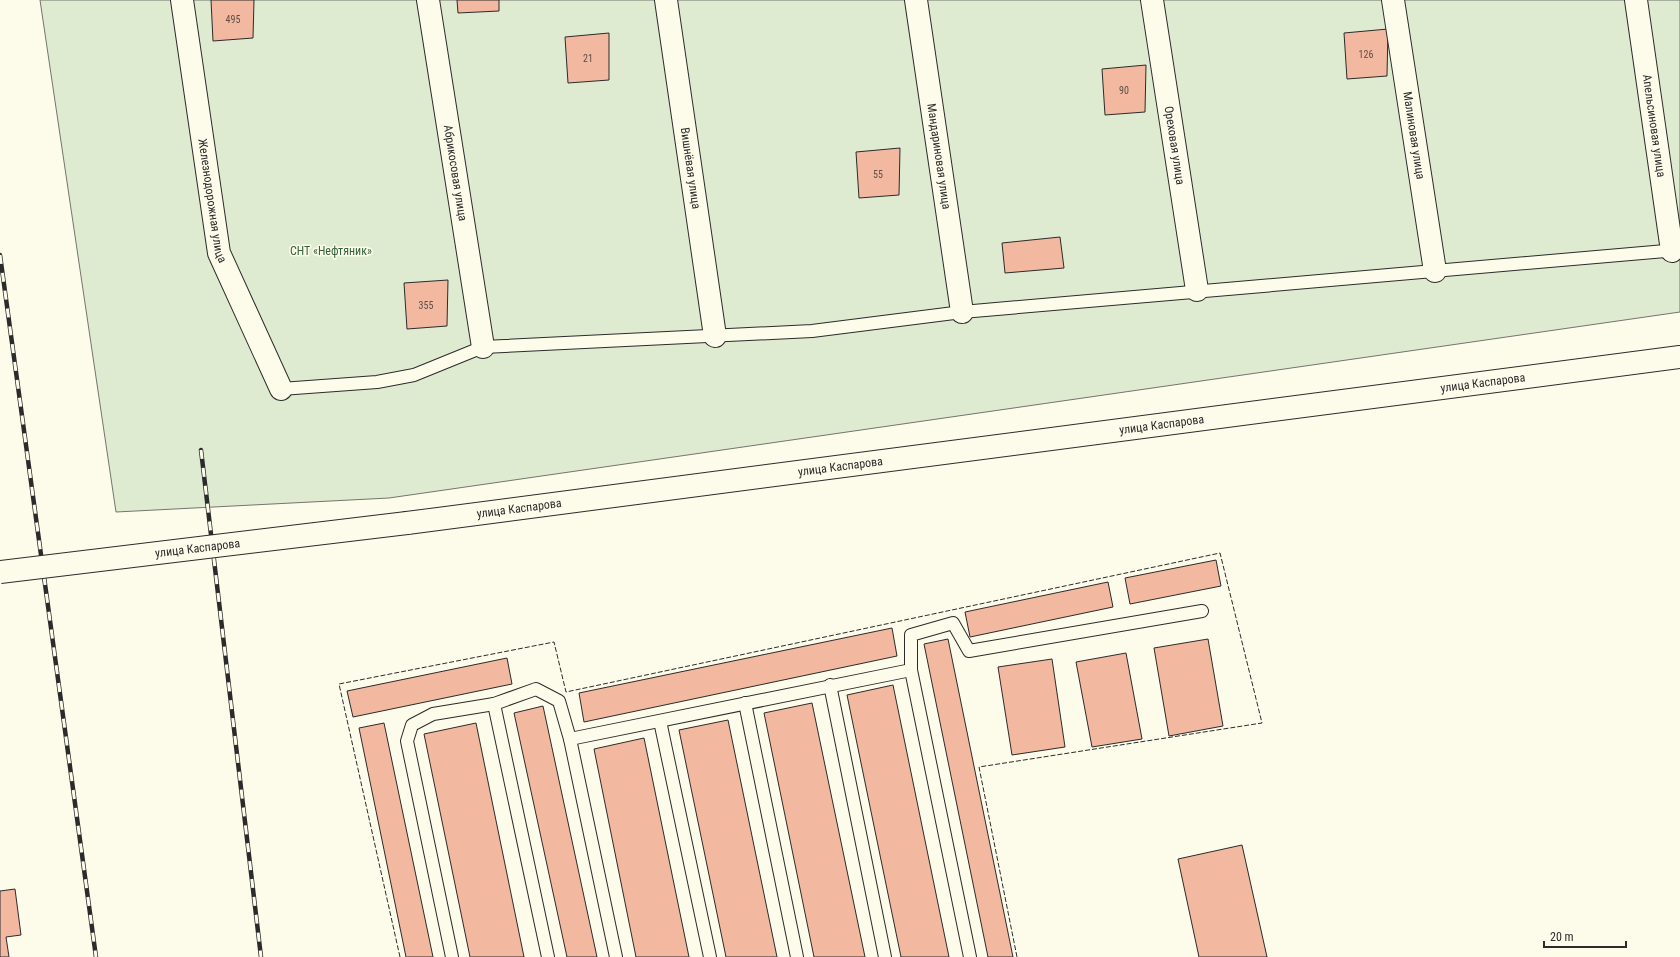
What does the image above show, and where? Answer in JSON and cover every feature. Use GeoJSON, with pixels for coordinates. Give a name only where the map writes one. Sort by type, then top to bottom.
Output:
{"type":"FeatureCollection","features":[{"type":"Feature","properties":{"kind":"street","name":"Железнодорожная улица"},"geometry":{"type":"LineString","coordinates":[[182,0],[219,253],[281,389]]}},
{"type":"Feature","properties":{"kind":"street","name":"Абрикосовая улица"},"geometry":{"type":"LineString","coordinates":[[428,0],[483,347]]}},
{"type":"Feature","properties":{"kind":"street","name":"Вишнёвая улица"},"geometry":{"type":"LineString","coordinates":[[666,0],[715,336]]}},
{"type":"Feature","properties":{"kind":"street","name":"Мандариновая улица"},"geometry":{"type":"LineString","coordinates":[[916,0],[962,312]]}},
{"type":"Feature","properties":{"kind":"street","name":"Ореховая улица"},"geometry":{"type":"LineString","coordinates":[[1152,0],[1197,290]]}},
{"type":"Feature","properties":{"kind":"street","name":"Малиновая улица"},"geometry":{"type":"LineString","coordinates":[[1393,0],[1435,271]]}},
{"type":"Feature","properties":{"kind":"street","name":"Апельсиновая улица"},"geometry":{"type":"LineString","coordinates":[[1636,0],[1676,250]]}},
{"type":"Feature","properties":{"kind":"street","name":"улица Каспарова"},"geometry":{"type":"LineString","coordinates":[[0,572],[407,523],[1680,357]]}},
{"type":"Feature","properties":{"kind":"lane"},"geometry":{"type":"LineString","coordinates":[[281,389],[377,382],[414,375],[483,347],[812,331],[962,312],[1197,290],[1676,250]]}},
{"type":"Feature","properties":{"kind":"lane"},"geometry":{"type":"LineString","coordinates":[[970,957],[911,670],[911,635],[953,623],[968,651],[1202,611]]}},
{"type":"Feature","properties":{"kind":"lane"},"geometry":{"type":"LineString","coordinates":[[570,739],[830,685],[911,670]]}},
{"type":"Feature","properties":{"kind":"lane"},"geometry":{"type":"LineString","coordinates":[[830,685],[885,957]]}},
{"type":"Feature","properties":{"kind":"lane"},"geometry":{"type":"LineString","coordinates":[[452,957],[407,742],[412,726],[433,714],[494,704],[536,689],[559,701],[570,739],[616,957]]}},
{"type":"Feature","properties":{"kind":"lane"},"geometry":{"type":"LineString","coordinates":[[745,703],[797,957]]}},
{"type":"Feature","properties":{"kind":"lane"},"geometry":{"type":"LineString","coordinates":[[494,704],[548,957]]}},
{"type":"Feature","properties":{"kind":"lane"},"geometry":{"type":"LineString","coordinates":[[660,720],[710,957]]}},
{"type":"Feature","properties":{"kind":"green space","name":"СНТ «Нефтяник»"},"geometry":{"type":"Polygon","coordinates":[[[40,0],[1680,0],[1680,312],[389,498],[116,512],[40,0]]]}},
{"type":"Feature","properties":{"kind":"building"},"geometry":{"type":"Polygon","coordinates":[[[211,0],[254,0],[253,38],[213,41],[211,0]]]}},
{"type":"Feature","properties":{"kind":"building"},"geometry":{"type":"Polygon","coordinates":[[[457,0],[499,0],[499,11],[458,13],[457,0]]]}},
{"type":"Feature","properties":{"kind":"building"},"geometry":{"type":"Polygon","coordinates":[[[1388,29],[1387,76],[1347,79],[1344,33],[1388,29]]]}},
{"type":"Feature","properties":{"kind":"building"},"geometry":{"type":"Polygon","coordinates":[[[609,33],[609,80],[568,83],[565,37],[609,33]]]}},
{"type":"Feature","properties":{"kind":"building"},"geometry":{"type":"Polygon","coordinates":[[[1146,65],[1145,112],[1105,115],[1102,69],[1146,65]]]}},
{"type":"Feature","properties":{"kind":"building"},"geometry":{"type":"Polygon","coordinates":[[[900,148],[899,195],[859,198],[856,152],[900,148]]]}},
{"type":"Feature","properties":{"kind":"building"},"geometry":{"type":"Polygon","coordinates":[[[1060,237],[1064,268],[1005,273],[1002,243],[1060,237]]]}},
{"type":"Feature","properties":{"kind":"building"},"geometry":{"type":"Polygon","coordinates":[[[448,280],[447,326],[407,329],[404,283],[448,280]]]}},
{"type":"Feature","properties":{"kind":"building"},"geometry":{"type":"Polygon","coordinates":[[[1216,560],[1221,586],[1130,604],[1125,578],[1216,560]]]}},
{"type":"Feature","properties":{"kind":"building"},"geometry":{"type":"Polygon","coordinates":[[[1108,582],[1113,607],[970,637],[965,612],[1108,582]]]}},
{"type":"Feature","properties":{"kind":"building"},"geometry":{"type":"Polygon","coordinates":[[[892,628],[897,656],[584,722],[579,693],[892,628]]]}},
{"type":"Feature","properties":{"kind":"building"},"geometry":{"type":"Polygon","coordinates":[[[948,639],[1013,957],[988,957],[924,644],[948,639]]]}},
{"type":"Feature","properties":{"kind":"building"},"geometry":{"type":"Polygon","coordinates":[[[1208,639],[1223,726],[1169,736],[1154,648],[1208,639]]]}},
{"type":"Feature","properties":{"kind":"building"},"geometry":{"type":"Polygon","coordinates":[[[1126,653],[1142,739],[1092,747],[1076,662],[1126,653]]]}},
{"type":"Feature","properties":{"kind":"building"},"geometry":{"type":"Polygon","coordinates":[[[507,658],[512,684],[353,717],[347,691],[507,658]]]}},
{"type":"Feature","properties":{"kind":"building"},"geometry":{"type":"Polygon","coordinates":[[[1052,659],[1065,747],[1012,755],[998,667],[1052,659]]]}},
{"type":"Feature","properties":{"kind":"building"},"geometry":{"type":"Polygon","coordinates":[[[893,685],[949,957],[901,957],[847,695],[893,685]]]}},
{"type":"Feature","properties":{"kind":"building"},"geometry":{"type":"Polygon","coordinates":[[[812,703],[865,957],[814,957],[764,713],[812,703]]]}},
{"type":"Feature","properties":{"kind":"building"},"geometry":{"type":"Polygon","coordinates":[[[543,706],[597,957],[567,957],[514,713],[543,706]]]}},
{"type":"Feature","properties":{"kind":"building"},"geometry":{"type":"Polygon","coordinates":[[[728,720],[777,957],[726,957],[679,730],[728,720]]]}},
{"type":"Feature","properties":{"kind":"building"},"geometry":{"type":"Polygon","coordinates":[[[384,723],[433,957],[406,957],[359,728],[384,723]]]}},
{"type":"Feature","properties":{"kind":"building"},"geometry":{"type":"Polygon","coordinates":[[[476,723],[524,957],[470,957],[424,734],[476,723]]]}},
{"type":"Feature","properties":{"kind":"building"},"geometry":{"type":"Polygon","coordinates":[[[644,738],[689,957],[636,957],[594,749],[644,738]]]}},
{"type":"Feature","properties":{"kind":"building"},"geometry":{"type":"Polygon","coordinates":[[[1242,845],[1267,957],[1199,957],[1178,859],[1242,845]]]}},
{"type":"Feature","properties":{"kind":"building"},"geometry":{"type":"Polygon","coordinates":[[[15,889],[21,935],[6,937],[9,957],[0,957],[0,891],[15,889]]]}},
{"type":"Feature","properties":{"kind":"railway"},"geometry":{"type":"LineString","coordinates":[[0,255],[96,957]]}},
{"type":"Feature","properties":{"kind":"railway"},"geometry":{"type":"LineString","coordinates":[[201,450],[261,957]]}},
{"type":"Feature","properties":{"kind":"fence"},"geometry":{"type":"LineString","coordinates":[[400,957],[339,684],[554,642],[566,692],[1220,553],[1262,723],[979,767],[1017,957]]}}]}
